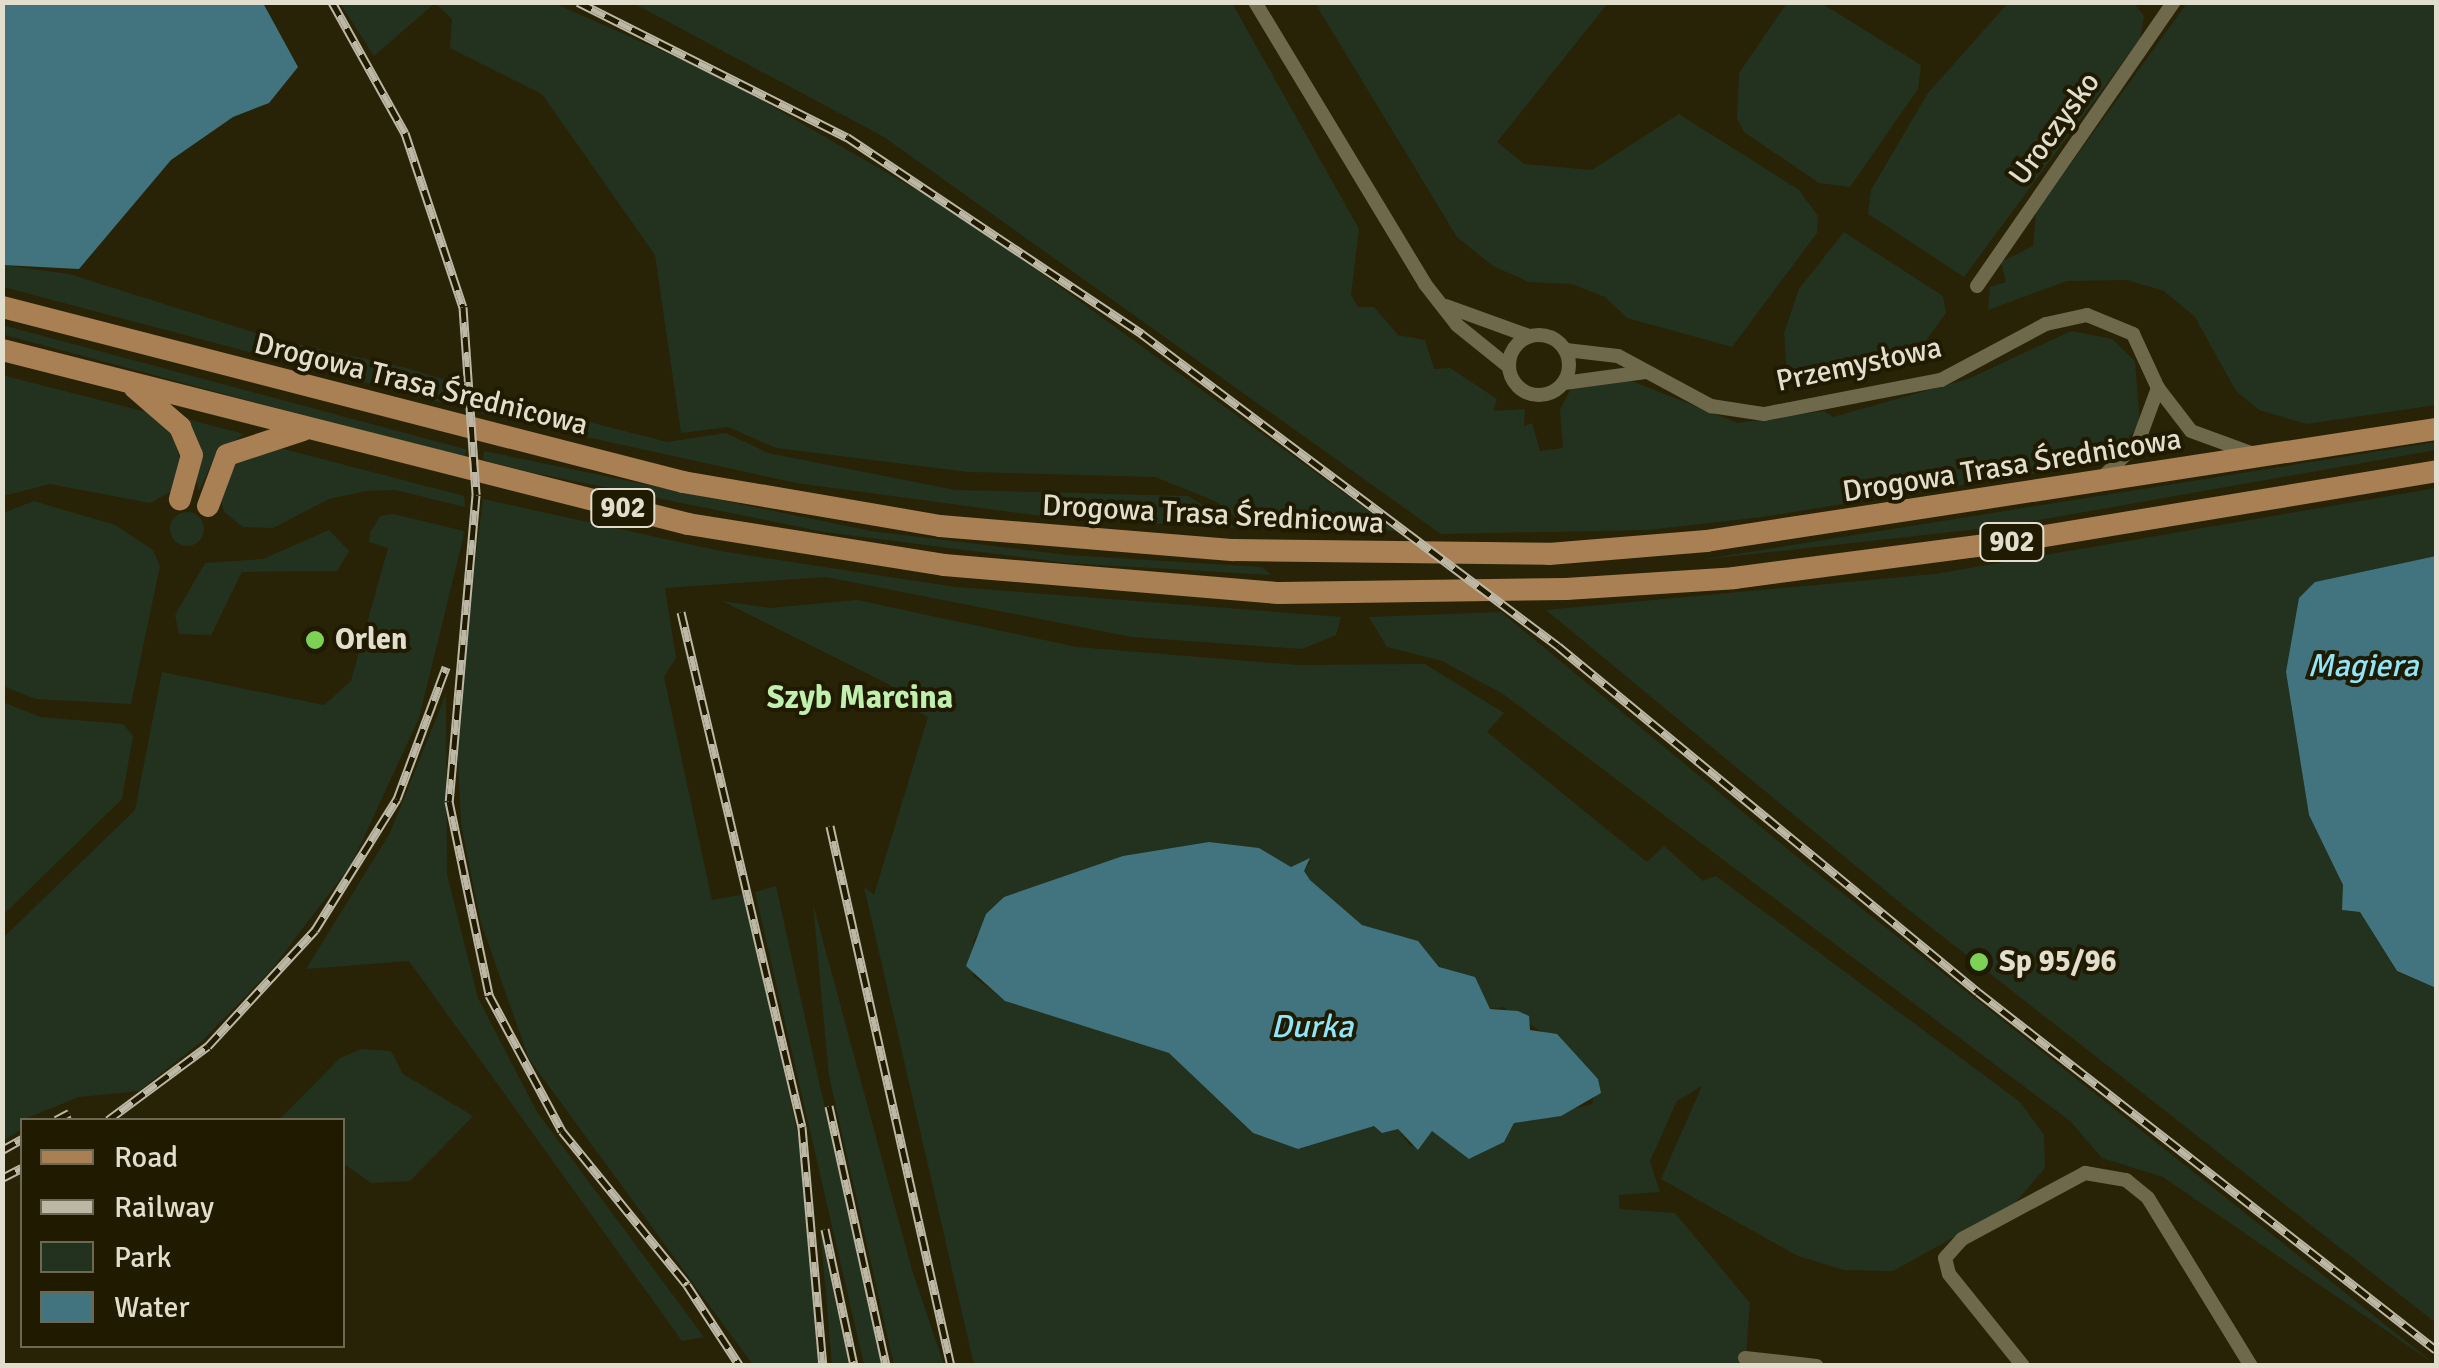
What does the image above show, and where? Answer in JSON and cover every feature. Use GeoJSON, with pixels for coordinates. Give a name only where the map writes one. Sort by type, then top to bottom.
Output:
{"type":"FeatureCollection","features":[{"type":"Feature","properties":{"kind":"main road","name":"Drogowa Trasa Średnicowa"},"geometry":{"type":"LineString","coordinates":[[2,307],[683,482],[940,526],[1234,550],[1549,554],[1706,541],[2082,488],[2436,429]]}},
{"type":"Feature","properties":{"kind":"main road","name":"902"},"geometry":{"type":"LineString","coordinates":[[2,350],[688,524],[964,567],[1279,593],[1566,590],[1734,578],[2436,471]]}},
{"type":"Feature","properties":{"kind":"main road"},"geometry":{"type":"LineString","coordinates":[[128,383],[186,441],[190,476],[180,498]]}},
{"type":"Feature","properties":{"kind":"main road"},"geometry":{"type":"LineString","coordinates":[[208,506],[227,455],[306,430]]}},
{"type":"Feature","properties":{"kind":"street"},"geometry":{"type":"LineString","coordinates":[[1255,2],[1402,251],[1445,306],[1532,394],[1564,383],[1646,372]]}},
{"type":"Feature","properties":{"kind":"street","name":"Uroczysko"},"geometry":{"type":"LineString","coordinates":[[1978,286],[2174,2]]}},
{"type":"Feature","properties":{"kind":"street"},"geometry":{"type":"LineString","coordinates":[[1445,306],[1529,336],[1550,336],[1566,350],[1564,383]]}},
{"type":"Feature","properties":{"kind":"street","name":"Przemysłowa"},"geometry":{"type":"LineString","coordinates":[[1566,350],[1618,356],[1711,406],[1764,414],[1941,380],[2046,324],[2087,315],[2133,334],[2158,388],[2191,431],[2266,457]]}},
{"type":"Feature","properties":{"kind":"street"},"geometry":{"type":"LineString","coordinates":[[1509,367],[1514,348],[1529,336]]}},
{"type":"Feature","properties":{"kind":"street"},"geometry":{"type":"LineString","coordinates":[[2082,488],[2122,464],[2158,388]]}},
{"type":"Feature","properties":{"kind":"street"},"geometry":{"type":"LineString","coordinates":[[2023,1366],[1949,1274],[1945,1258],[1962,1240],[2085,1173],[2126,1180],[2148,1198],[2251,1366]]}},
{"type":"Feature","properties":{"kind":"street"},"geometry":{"type":"LineString","coordinates":[[1745,1358],[1817,1366]]}},
{"type":"Feature","properties":{"kind":"green space"},"geometry":{"type":"Polygon","coordinates":[[[2133,2],[2144,16],[2140,39],[1964,277],[1868,214],[1871,190],[1928,93],[2008,3],[2133,2]]]}},
{"type":"Feature","properties":{"kind":"green space"},"geometry":{"type":"Polygon","coordinates":[[[340,3],[435,3],[374,56],[340,3]]]}},
{"type":"Feature","properties":{"kind":"green space"},"geometry":{"type":"Polygon","coordinates":[[[435,3],[554,3],[725,79],[965,218],[1396,531],[1249,528],[1215,501],[1155,477],[968,472],[776,448],[728,427],[681,433],[655,255],[542,94],[450,48],[452,19],[435,3]]]}},
{"type":"Feature","properties":{"kind":"green space"},"geometry":{"type":"Polygon","coordinates":[[[633,3],[1232,3],[1359,229],[1351,295],[1358,307],[1374,307],[1398,335],[1425,340],[1434,369],[1450,368],[1497,399],[1493,411],[1525,409],[1524,426],[1532,423],[1540,451],[1563,448],[1560,410],[1571,388],[1629,380],[1738,423],[1824,411],[1833,417],[1968,379],[2071,331],[2112,339],[2135,361],[2140,425],[2105,462],[1762,517],[1648,530],[1441,534],[884,137],[633,3]]]}},
{"type":"Feature","properties":{"kind":"green space"},"geometry":{"type":"Polygon","coordinates":[[[1315,3],[1608,3],[1497,142],[1524,164],[1592,170],[1679,114],[1799,190],[1818,216],[1817,233],[1732,347],[1627,318],[1605,297],[1572,284],[1529,282],[1493,266],[1457,237],[1315,3]]]}},
{"type":"Feature","properties":{"kind":"green space"},"geometry":{"type":"Polygon","coordinates":[[[1787,3],[1821,3],[1921,65],[1918,89],[1850,187],[1819,183],[1744,132],[1737,118],[1739,73],[1787,3]]]}},
{"type":"Feature","properties":{"kind":"green space"},"geometry":{"type":"Polygon","coordinates":[[[2187,3],[2436,3],[2436,405],[2307,424],[2259,410],[2236,391],[2195,317],[2164,291],[2127,280],[2067,281],[1988,310],[1990,287],[2006,282],[2001,262],[2033,246],[2036,212],[2187,3]]]}},
{"type":"Feature","properties":{"kind":"green space"},"geometry":{"type":"Polygon","coordinates":[[[1844,232],[1943,296],[1946,313],[1913,358],[1890,371],[1828,379],[1787,375],[1784,333],[1799,289],[1844,232]]]}},
{"type":"Feature","properties":{"kind":"green space"},"geometry":{"type":"Polygon","coordinates":[[[2,265],[69,274],[278,340],[407,368],[464,386],[466,409],[3,287],[2,265]]]}},
{"type":"Feature","properties":{"kind":"green space"},"geometry":{"type":"Polygon","coordinates":[[[2,325],[467,449],[464,458],[2,334],[2,325]]]}},
{"type":"Feature","properties":{"kind":"green space"},"geometry":{"type":"Polygon","coordinates":[[[2,375],[146,412],[170,428],[183,468],[174,490],[150,503],[50,484],[3,496],[2,375]]]}},
{"type":"Feature","properties":{"kind":"green space"},"geometry":{"type":"Polygon","coordinates":[[[481,394],[667,442],[726,433],[768,453],[955,490],[1188,496],[1241,528],[1056,518],[796,483],[482,414],[481,394]]]}},
{"type":"Feature","properties":{"kind":"green space"},"geometry":{"type":"Polygon","coordinates":[[[183,418],[244,434],[216,454],[199,491],[183,418]]]}},
{"type":"Feature","properties":{"kind":"green space"},"geometry":{"type":"Polygon","coordinates":[[[2436,442],[2436,450],[2005,526],[1699,560],[2436,442]]]}},
{"type":"Feature","properties":{"kind":"green space"},"geometry":{"type":"Polygon","coordinates":[[[280,448],[464,496],[465,507],[395,490],[366,491],[329,499],[273,528],[243,527],[224,512],[220,495],[238,458],[280,448]]]}},
{"type":"Feature","properties":{"kind":"green space"},"geometry":{"type":"Polygon","coordinates":[[[484,451],[871,531],[1067,555],[1262,567],[1271,575],[1067,563],[824,532],[530,472],[483,460],[484,451]]]}},
{"type":"Feature","properties":{"kind":"green space"},"geometry":{"type":"Polygon","coordinates":[[[2436,488],[2436,556],[2315,582],[2286,672],[2309,815],[2343,885],[2343,910],[2360,912],[2397,972],[2436,988],[2436,1323],[1909,910],[1546,610],[1935,574],[2436,488]]]}},
{"type":"Feature","properties":{"kind":"green space"},"geometry":{"type":"Polygon","coordinates":[[[483,499],[720,551],[956,587],[1341,617],[1336,635],[1302,649],[1132,637],[826,577],[665,588],[676,658],[664,677],[712,900],[746,894],[800,1146],[819,1365],[753,1365],[529,1059],[481,923],[461,824],[456,718],[483,499]]]}},
{"type":"Feature","properties":{"kind":"green space"},"geometry":{"type":"Polygon","coordinates":[[[34,501],[115,525],[153,550],[160,566],[131,704],[36,699],[3,686],[3,513],[34,501]]]}},
{"type":"Feature","properties":{"kind":"green space"},"geometry":{"type":"Polygon","coordinates":[[[187,512],[199,517],[204,529],[199,541],[187,546],[175,541],[170,529],[175,517],[187,512]]]}},
{"type":"Feature","properties":{"kind":"green space"},"geometry":{"type":"Polygon","coordinates":[[[393,514],[464,531],[419,718],[351,865],[271,970],[202,1041],[139,1091],[79,1097],[20,1118],[20,1130],[3,1141],[3,938],[135,810],[162,672],[324,705],[351,681],[388,548],[369,542],[380,516],[393,514]]]}},
{"type":"Feature","properties":{"kind":"green space"},"geometry":{"type":"Polygon","coordinates":[[[329,530],[349,551],[337,571],[242,572],[211,635],[179,634],[175,615],[205,563],[263,559],[329,530]]]}},
{"type":"Feature","properties":{"kind":"green space"},"geometry":{"type":"Polygon","coordinates":[[[857,600],[1077,647],[1297,665],[1425,664],[1504,713],[1487,732],[1647,862],[1664,846],[1703,881],[1716,876],[2020,1102],[2044,1135],[2045,1168],[2014,1204],[1893,1271],[1844,1270],[1798,1256],[1661,1179],[1702,1086],[1677,1101],[1650,1161],[1660,1192],[1619,1195],[1619,1209],[1675,1213],[1750,1303],[1745,1365],[974,1365],[864,887],[874,895],[928,717],[899,702],[890,685],[722,601],[770,608],[857,600]],[[1209,842],[1004,897],[973,941],[973,976],[1006,1001],[1169,1053],[1252,1133],[1298,1149],[1373,1126],[1398,1129],[1411,1147],[1432,1130],[1470,1159],[1504,1142],[1514,1123],[1592,1104],[1598,1079],[1550,1037],[1503,1007],[1490,1009],[1477,984],[1440,967],[1418,942],[1362,925],[1310,880],[1303,871],[1311,861],[1291,867],[1259,848],[1209,842]]]}},
{"type":"Feature","properties":{"kind":"green space"},"geometry":{"type":"Polygon","coordinates":[[[1501,612],[1807,865],[2436,1365],[2163,1177],[2102,1158],[2070,1121],[1503,694],[1442,661],[1387,647],[1369,617],[1501,612]]]}},
{"type":"Feature","properties":{"kind":"green space"},"geometry":{"type":"Polygon","coordinates":[[[446,694],[447,874],[478,998],[537,1112],[704,1337],[682,1341],[409,961],[306,969],[390,833],[446,694]]]}},
{"type":"Feature","properties":{"kind":"green space"},"geometry":{"type":"Polygon","coordinates":[[[3,702],[40,717],[123,724],[133,736],[122,799],[3,915],[3,702]]]}},
{"type":"Feature","properties":{"kind":"green space"},"geometry":{"type":"Polygon","coordinates":[[[776,886],[883,1365],[864,1365],[755,892],[776,886]]]}},
{"type":"Feature","properties":{"kind":"green space"},"geometry":{"type":"Polygon","coordinates":[[[813,904],[912,1270],[944,1365],[894,1365],[829,1076],[813,904]]]}},
{"type":"Feature","properties":{"kind":"green space"},"geometry":{"type":"Polygon","coordinates":[[[361,1049],[391,1051],[403,1074],[473,1116],[410,1181],[371,1183],[345,1164],[345,1118],[281,1118],[340,1058],[361,1049]]]}},
{"type":"Feature","properties":{"kind":"green space"},"geometry":{"type":"Polygon","coordinates":[[[820,1227],[836,1306],[849,1365],[832,1365],[820,1227]]]}},
{"type":"Feature","properties":{"kind":"water"},"geometry":{"type":"Polygon","coordinates":[[[2,3],[263,3],[298,67],[269,103],[233,117],[171,160],[79,269],[3,265],[2,3]]]}},
{"type":"Feature","properties":{"kind":"water","name":"Magiera"},"geometry":{"type":"Polygon","coordinates":[[[2436,556],[2436,988],[2397,971],[2360,912],[2342,910],[2343,885],[2309,815],[2286,672],[2299,598],[2315,582],[2436,556]]]}},
{"type":"Feature","properties":{"kind":"water","name":"Durka"},"geometry":{"type":"Polygon","coordinates":[[[1209,842],[1259,848],[1291,867],[1310,858],[1304,871],[1310,880],[1362,925],[1418,941],[1439,967],[1475,977],[1490,1009],[1518,1011],[1529,1016],[1530,1030],[1557,1034],[1598,1079],[1601,1093],[1561,1116],[1514,1123],[1504,1142],[1469,1159],[1432,1131],[1418,1150],[1398,1129],[1382,1133],[1374,1126],[1298,1149],[1253,1133],[1169,1053],[1005,1001],[966,966],[986,914],[1004,897],[1123,856],[1209,842]]]}},
{"type":"Feature","properties":{"kind":"railway"},"geometry":{"type":"LineString","coordinates":[[332,2],[405,133],[463,307],[476,495],[449,801],[489,995],[562,1131],[687,1285],[740,1366]]}},
{"type":"Feature","properties":{"kind":"railway"},"geometry":{"type":"LineString","coordinates":[[578,2],[847,137],[1142,334],[1558,646],[1978,992],[2436,1350]]}},
{"type":"Feature","properties":{"kind":"railway"},"geometry":{"type":"LineString","coordinates":[[681,612],[802,1127],[823,1366]]}},
{"type":"Feature","properties":{"kind":"railway"},"geometry":{"type":"LineString","coordinates":[[111,1118],[208,1046],[315,930],[397,799],[446,667]]}},
{"type":"Feature","properties":{"kind":"railway"},"geometry":{"type":"LineString","coordinates":[[830,826],[951,1366]]}},
{"type":"Feature","properties":{"kind":"railway"},"geometry":{"type":"LineString","coordinates":[[829,1106],[886,1366]]}},
{"type":"Feature","properties":{"kind":"railway"},"geometry":{"type":"LineString","coordinates":[[60,1118],[69,1113]]}},
{"type":"Feature","properties":{"kind":"railway"},"geometry":{"type":"LineString","coordinates":[[2,1150],[20,1140]]}},
{"type":"Feature","properties":{"kind":"railway"},"geometry":{"type":"LineString","coordinates":[[2,1178],[20,1169]]}},
{"type":"Feature","properties":{"kind":"railway"},"geometry":{"type":"LineString","coordinates":[[825,1229],[854,1366]]}},
{"type":"Feature","properties":{"kind":"place","name":"Orlen"},"geometry":{"type":"Point","coordinates":[315,640]}},
{"type":"Feature","properties":{"kind":"place","name":"Sp 95/96"},"geometry":{"type":"Point","coordinates":[1979,962]}},
{"type":"Feature","properties":{"kind":"district","name":"Szyb Marcina"},"geometry":{"type":"Point","coordinates":[860,698]}}]}
